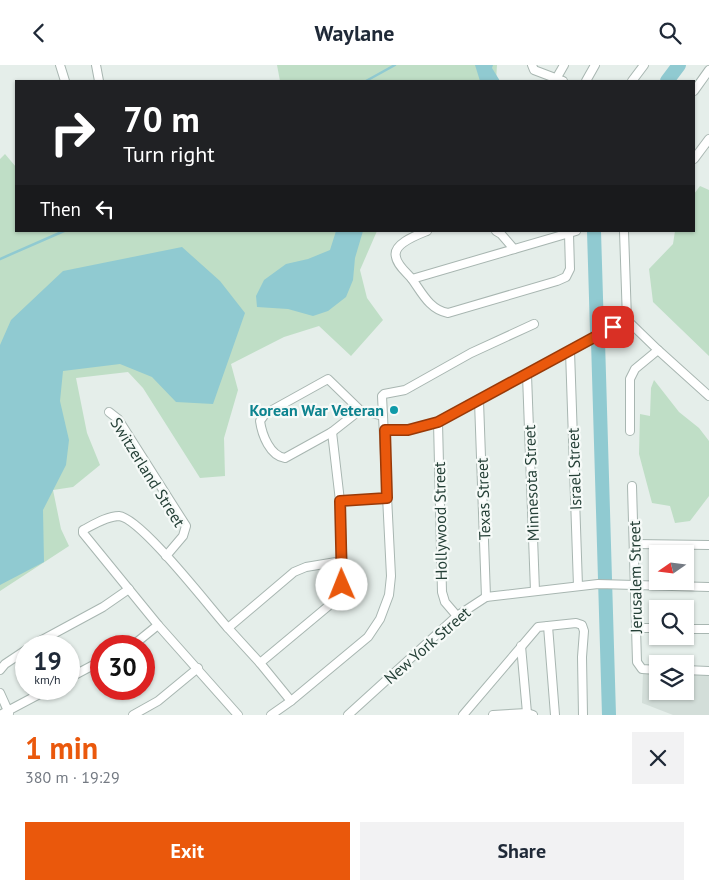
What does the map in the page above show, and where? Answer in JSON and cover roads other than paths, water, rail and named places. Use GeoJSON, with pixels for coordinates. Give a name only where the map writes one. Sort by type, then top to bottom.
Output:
{"type":"FeatureCollection","features":[{"type":"Feature","properties":{"kind":"street"},"geometry":{"type":"LineString","coordinates":[[60,65],[64,80]]}},
{"type":"Feature","properties":{"kind":"street"},"geometry":{"type":"LineString","coordinates":[[96,65],[99,80]]}},
{"type":"Feature","properties":{"kind":"street"},"geometry":{"type":"LineString","coordinates":[[532,65],[534,70],[560,80],[564,65]]}},
{"type":"Feature","properties":{"kind":"street"},"geometry":{"type":"LineString","coordinates":[[587,80],[595,65]]}},
{"type":"Feature","properties":{"kind":"street"},"geometry":{"type":"LineString","coordinates":[[633,80],[644,65]]}},
{"type":"Feature","properties":{"kind":"street"},"geometry":{"type":"LineString","coordinates":[[695,90],[709,70]]}},
{"type":"Feature","properties":{"kind":"street"},"geometry":{"type":"LineString","coordinates":[[695,158],[709,139]]}},
{"type":"Feature","properties":{"kind":"street"},"geometry":{"type":"LineString","coordinates":[[412,279],[573,233],[570,269],[566,277],[557,281],[448,313],[441,312],[433,308],[396,259],[395,253],[398,247],[424,232]]}},
{"type":"Feature","properties":{"kind":"street"},"geometry":{"type":"LineString","coordinates":[[498,232],[514,249]]}},
{"type":"Feature","properties":{"kind":"street"},"geometry":{"type":"LineString","coordinates":[[624,232],[628,319],[658,351],[709,396]]}},
{"type":"Feature","properties":{"kind":"street"},"geometry":{"type":"LineString","coordinates":[[385,430],[408,430],[438,422],[628,319]]}},
{"type":"Feature","properties":{"kind":"street"},"geometry":{"type":"LineString","coordinates":[[270,715],[291,701],[368,637],[380,619],[389,595],[391,576],[382,396],[405,390],[456,360],[534,324]]}},
{"type":"Feature","properties":{"kind":"street","name":"Israel Street"},"geometry":{"type":"LineString","coordinates":[[570,351],[578,586]]}},
{"type":"Feature","properties":{"kind":"street"},"geometry":{"type":"LineString","coordinates":[[630,431],[630,379],[639,365],[658,351]]}},
{"type":"Feature","properties":{"kind":"street","name":"Minnesota Street"},"geometry":{"type":"LineString","coordinates":[[527,375],[535,591]]}},
{"type":"Feature","properties":{"kind":"street"},"geometry":{"type":"LineString","coordinates":[[360,410],[332,432],[285,458],[278,457],[273,452],[260,421],[265,414],[328,379],[360,410],[383,416]]}},
{"type":"Feature","properties":{"kind":"street","name":"Texas Street"},"geometry":{"type":"LineString","coordinates":[[479,401],[486,597]]}},
{"type":"Feature","properties":{"kind":"street","name":"Switzerland Street"},"geometry":{"type":"LineString","coordinates":[[109,412],[118,419],[186,527],[185,533],[166,556]]}},
{"type":"Feature","properties":{"kind":"street","name":"Hollywood Street"},"geometry":{"type":"LineString","coordinates":[[438,422],[442,592],[445,602],[457,615]]}},
{"type":"Feature","properties":{"kind":"street"},"geometry":{"type":"LineString","coordinates":[[260,663],[332,603],[342,585],[340,501],[332,432]]}},
{"type":"Feature","properties":{"kind":"street","name":"Jerusalem Street"},"geometry":{"type":"LineString","coordinates":[[632,486],[637,662],[640,667],[649,669]]}},
{"type":"Feature","properties":{"kind":"street"},"geometry":{"type":"LineString","coordinates":[[340,501],[387,498]]}},
{"type":"Feature","properties":{"kind":"street"},"geometry":{"type":"LineString","coordinates":[[238,715],[158,625],[83,531],[112,517],[124,518],[141,529],[260,663],[291,701]]}},
{"type":"Feature","properties":{"kind":"street"},"geometry":{"type":"LineString","coordinates":[[634,544],[709,544]]}},
{"type":"Feature","properties":{"kind":"street"},"geometry":{"type":"LineString","coordinates":[[228,629],[294,572],[306,567],[342,561]]}},
{"type":"Feature","properties":{"kind":"street","name":"New York Street"},"geometry":{"type":"LineString","coordinates":[[348,715],[457,615],[486,597],[605,584],[709,587]]}},
{"type":"Feature","properties":{"kind":"street"},"geometry":{"type":"LineString","coordinates":[[51,635],[103,607],[128,589]]}},
{"type":"Feature","properties":{"kind":"street"},"geometry":{"type":"LineString","coordinates":[[463,715],[538,627],[576,623],[582,625],[584,631],[582,672],[583,715]]}},
{"type":"Feature","properties":{"kind":"street"},"geometry":{"type":"LineString","coordinates":[[146,635],[158,625]]}},
{"type":"Feature","properties":{"kind":"street"},"geometry":{"type":"LineString","coordinates":[[548,626],[555,715]]}},
{"type":"Feature","properties":{"kind":"street"},"geometry":{"type":"LineString","coordinates":[[636,627],[649,628]]}},
{"type":"Feature","properties":{"kind":"street"},"geometry":{"type":"LineString","coordinates":[[694,629],[709,629]]}},
{"type":"Feature","properties":{"kind":"street"},"geometry":{"type":"LineString","coordinates":[[493,715],[530,714],[520,646]]}},
{"type":"Feature","properties":{"kind":"street"},"geometry":{"type":"LineString","coordinates":[[0,670],[15,657]]}},
{"type":"Feature","properties":{"kind":"street"},"geometry":{"type":"LineString","coordinates":[[133,715],[158,701],[198,668]]}},
{"type":"Feature","properties":{"kind":"street"},"geometry":{"type":"LineString","coordinates":[[694,670],[709,671]]}},
{"type":"Feature","properties":{"kind":"street"},"geometry":{"type":"LineString","coordinates":[[0,693],[6,713],[29,700]]}},
{"type":"Feature","properties":{"kind":"water"},"geometry":{"type":"Polygon","coordinates":[[[475,65],[493,65],[492,68],[499,80],[480,80],[475,65]]]}},
{"type":"Feature","properties":{"kind":"water"},"geometry":{"type":"Polygon","coordinates":[[[336,232],[363,232],[355,258],[353,280],[346,297],[328,311],[313,316],[288,309],[257,307],[256,296],[264,280],[286,264],[308,259],[330,250],[336,232]]]}},
{"type":"Feature","properties":{"kind":"water"},"geometry":{"type":"Polygon","coordinates":[[[182,247],[220,281],[245,313],[213,404],[176,402],[152,377],[120,364],[63,371],[60,401],[69,440],[66,465],[43,510],[44,562],[0,585],[0,345],[11,320],[63,271],[182,247]]]}},
{"type":"Feature","properties":{"kind":"waterway"},"geometry":{"type":"LineString","coordinates":[[368,80],[395,65]]}},
{"type":"Feature","properties":{"kind":"waterway"},"geometry":{"type":"LineString","coordinates":[[668,80],[679,65]]}},
{"type":"Feature","properties":{"kind":"waterway"},"geometry":{"type":"LineString","coordinates":[[0,259],[62,232]]}},
{"type":"Feature","properties":{"kind":"waterway"},"geometry":{"type":"LineString","coordinates":[[594,232],[597,331]]}},
{"type":"Feature","properties":{"kind":"waterway"},"geometry":{"type":"LineString","coordinates":[[598,341],[609,715]]}},
{"type":"Feature","properties":{"kind":"place","name":"Korean War Veteran"},"geometry":{"type":"Point","coordinates":[394,410]}}]}
